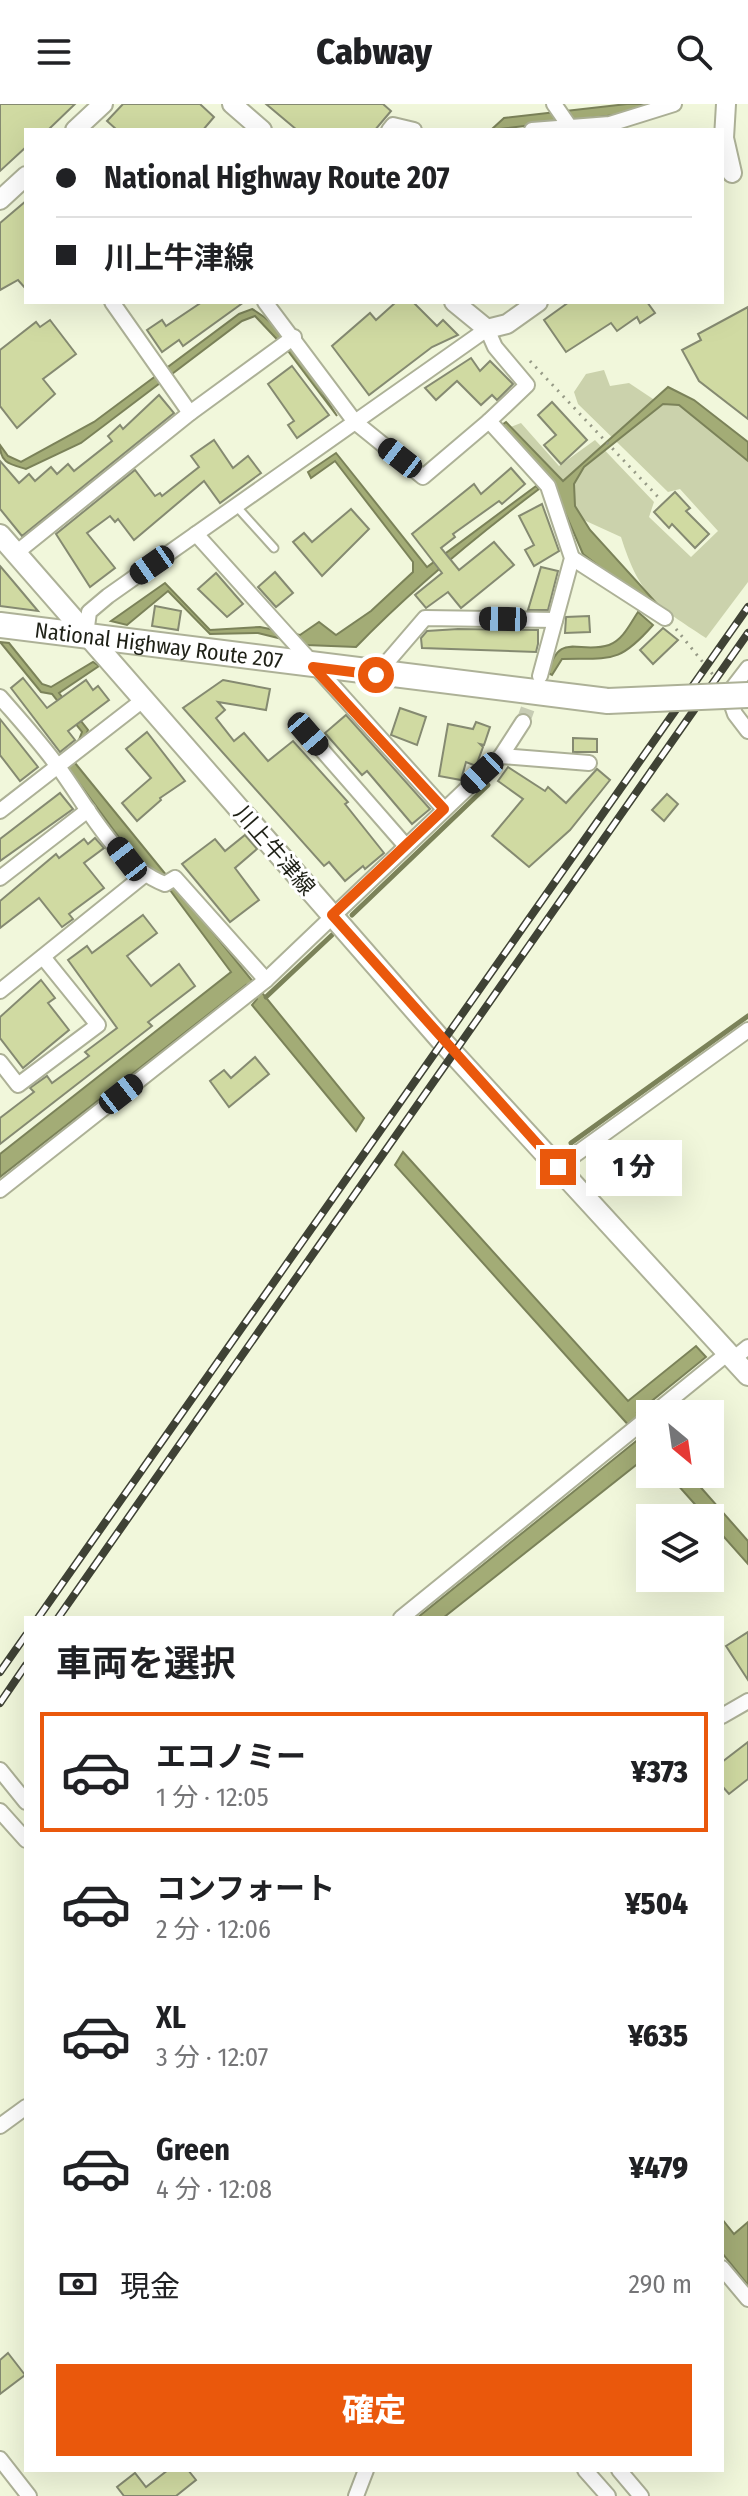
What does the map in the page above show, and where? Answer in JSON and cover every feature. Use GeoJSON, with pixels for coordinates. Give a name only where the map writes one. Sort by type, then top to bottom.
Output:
{"type":"FeatureCollection","features":[{"type":"Feature","properties":{"kind":"highway","name":"National Highway Route 207"},"geometry":{"type":"LineString","coordinates":[[0,625],[86,634],[376,675],[608,701],[738,694]]}},
{"type":"Feature","properties":{"kind":"main road","name":"川上牛津線"},"geometry":{"type":"LineString","coordinates":[[0,535],[332,915],[558,1167],[737,1353],[748,1375]]}},
{"type":"Feature","properties":{"kind":"street"},"geometry":{"type":"LineString","coordinates":[[77,128],[103,104]]}},
{"type":"Feature","properties":{"kind":"street"},"geometry":{"type":"LineString","coordinates":[[232,104],[260,128]]}},
{"type":"Feature","properties":{"kind":"street"},"geometry":{"type":"LineString","coordinates":[[555,107],[570,128],[610,124],[674,104]]}},
{"type":"Feature","properties":{"kind":"street"},"geometry":{"type":"LineString","coordinates":[[726,104],[724,138],[734,173]]}},
{"type":"Feature","properties":{"kind":"street"},"geometry":{"type":"LineString","coordinates":[[0,200],[24,178]]}},
{"type":"Feature","properties":{"kind":"street"},"geometry":{"type":"LineString","coordinates":[[113,304],[165,373],[190,413]]}},
{"type":"Feature","properties":{"kind":"street"},"geometry":{"type":"LineString","coordinates":[[267,304],[355,422],[423,477],[527,385],[495,347],[487,329],[456,304]]}},
{"type":"Feature","properties":{"kind":"street"},"geometry":{"type":"LineString","coordinates":[[86,634],[89,612],[487,329],[507,324],[535,304]]}},
{"type":"Feature","properties":{"kind":"street"},"geometry":{"type":"LineString","coordinates":[[16,553],[190,413],[294,337]]}},
{"type":"Feature","properties":{"kind":"street"},"geometry":{"type":"LineString","coordinates":[[489,421],[548,486],[572,558],[540,676]]}},
{"type":"Feature","properties":{"kind":"street"},"geometry":{"type":"LineString","coordinates":[[196,534],[291,643],[444,809]]}},
{"type":"Feature","properties":{"kind":"street"},"geometry":{"type":"LineString","coordinates":[[572,558],[665,618]]}},
{"type":"Feature","properties":{"kind":"street"},"geometry":{"type":"LineString","coordinates":[[376,675],[425,618],[555,620]]}},
{"type":"Feature","properties":{"kind":"street"},"geometry":{"type":"LineString","coordinates":[[748,668],[738,694],[735,714],[748,731]]}},
{"type":"Feature","properties":{"kind":"street"},"geometry":{"type":"LineString","coordinates":[[0,697],[143,876],[165,884],[175,878],[266,980]]}},
{"type":"Feature","properties":{"kind":"street"},"geometry":{"type":"LineString","coordinates":[[0,811],[143,700]]}},
{"type":"Feature","properties":{"kind":"street"},"geometry":{"type":"LineString","coordinates":[[0,1190],[266,980],[501,756],[523,722]]}},
{"type":"Feature","properties":{"kind":"street"},"geometry":{"type":"LineString","coordinates":[[308,734],[405,845]]}},
{"type":"Feature","properties":{"kind":"street"},"geometry":{"type":"LineString","coordinates":[[501,756],[589,763]]}},
{"type":"Feature","properties":{"kind":"street"},"geometry":{"type":"LineString","coordinates":[[0,878],[88,810]]}},
{"type":"Feature","properties":{"kind":"street"},"geometry":{"type":"LineString","coordinates":[[0,991],[143,876]]}},
{"type":"Feature","properties":{"kind":"street"},"geometry":{"type":"LineString","coordinates":[[0,1062],[18,1085],[98,1025],[43,957]]}},
{"type":"Feature","properties":{"kind":"street"},"geometry":{"type":"LineString","coordinates":[[558,1167],[748,1030]]}},
{"type":"Feature","properties":{"kind":"street"},"geometry":{"type":"LineString","coordinates":[[672,1400],[737,1353]]}},
{"type":"Feature","properties":{"kind":"street"},"geometry":{"type":"LineString","coordinates":[[403,1616],[636,1427]]}},
{"type":"Feature","properties":{"kind":"street"},"geometry":{"type":"LineString","coordinates":[[724,1715],[748,1701]]}},
{"type":"Feature","properties":{"kind":"street"},"geometry":{"type":"LineString","coordinates":[[0,1770],[24,1800]]}},
{"type":"Feature","properties":{"kind":"street"},"geometry":{"type":"LineString","coordinates":[[0,1811],[24,1838]]}},
{"type":"Feature","properties":{"kind":"street"},"geometry":{"type":"LineString","coordinates":[[0,2126],[24,2108]]}},
{"type":"Feature","properties":{"kind":"street"},"geometry":{"type":"LineString","coordinates":[[724,2270],[748,2299]]}},
{"type":"Feature","properties":{"kind":"street"},"geometry":{"type":"LineString","coordinates":[[0,2459],[29,2496]]}},
{"type":"Feature","properties":{"kind":"street"},"geometry":{"type":"LineString","coordinates":[[356,2496],[365,2472]]}},
{"type":"Feature","properties":{"kind":"street"},"geometry":{"type":"LineString","coordinates":[[587,2472],[608,2496]]}},
{"type":"Feature","properties":{"kind":"street"},"geometry":{"type":"LineString","coordinates":[[621,2472],[641,2496]]}},
{"type":"Feature","properties":{"kind":"lane"},"geometry":{"type":"LineString","coordinates":[[236,506],[274,548]]}},
{"type":"Feature","properties":{"kind":"path"},"geometry":{"type":"LineString","coordinates":[[528,359],[660,499]]}},
{"type":"Feature","properties":{"kind":"path"},"geometry":{"type":"LineString","coordinates":[[665,618],[738,694]]}},
{"type":"Feature","properties":{"kind":"shaded area"},"geometry":{"type":"Polygon","coordinates":[[[650,104],[615,115],[493,128],[504,118],[650,104]]]}},
{"type":"Feature","properties":{"kind":"shaded area"},"geometry":{"type":"Polygon","coordinates":[[[252,309],[266,318],[290,343],[337,416],[288,351],[255,316],[242,321],[81,443],[26,469],[11,464],[2,456],[0,445],[8,456],[21,462],[94,422],[239,314],[252,309]]]}},
{"type":"Feature","properties":{"kind":"shaded area"},"geometry":{"type":"Polygon","coordinates":[[[604,370],[610,386],[629,383],[659,403],[683,401],[748,456],[748,582],[706,638],[652,598],[635,573],[621,537],[575,516],[508,428],[521,423],[559,466],[595,440],[654,502],[649,517],[691,557],[718,531],[680,489],[668,492],[578,404],[574,392],[586,374],[604,370]]]}},
{"type":"Feature","properties":{"kind":"shaded area"},"geometry":{"type":"Polygon","coordinates":[[[668,387],[694,400],[748,442],[748,461],[679,405],[663,404],[584,467],[574,484],[575,506],[590,530],[660,607],[659,612],[583,554],[551,480],[502,425],[506,422],[563,481],[668,387]]]}},
{"type":"Feature","properties":{"kind":"shaded area"},"geometry":{"type":"Polygon","coordinates":[[[336,453],[427,567],[536,486],[539,489],[444,565],[356,647],[306,645],[258,633],[210,634],[168,591],[127,625],[111,621],[165,583],[210,630],[260,627],[300,635],[319,622],[336,635],[371,611],[413,572],[413,562],[335,461],[311,478],[308,472],[336,453]]]}},
{"type":"Feature","properties":{"kind":"shaded area"},"geometry":{"type":"Polygon","coordinates":[[[638,612],[653,625],[631,647],[603,658],[562,659],[552,675],[548,673],[558,652],[564,648],[614,643],[638,612]]]}},
{"type":"Feature","properties":{"kind":"shaded area"},"geometry":{"type":"Polygon","coordinates":[[[0,642],[9,643],[42,684],[51,687],[93,662],[99,666],[59,693],[88,730],[75,763],[364,1118],[356,1131],[252,1005],[257,999],[246,985],[0,1177],[0,1154],[231,972],[158,874],[132,855],[68,768],[82,732],[52,694],[41,692],[0,642]]]}},
{"type":"Feature","properties":{"kind":"shaded area"},"geometry":{"type":"Polygon","coordinates":[[[403,1152],[628,1401],[696,1346],[706,1357],[653,1400],[636,1400],[636,1434],[395,1165],[403,1152]]]}},
{"type":"Feature","properties":{"kind":"shaded area"},"geometry":{"type":"Polygon","coordinates":[[[636,1441],[636,1465],[446,1616],[419,1616],[636,1441]]]}},
{"type":"Feature","properties":{"kind":"shaded area"},"geometry":{"type":"Polygon","coordinates":[[[680,1488],[701,1488],[715,1504],[695,1504],[680,1488]]]}},
{"type":"Feature","properties":{"kind":"shaded area"},"geometry":{"type":"Polygon","coordinates":[[[724,1514],[748,1541],[748,1564],[724,1537],[724,1514]]]}},
{"type":"Feature","properties":{"kind":"shaded area"},"geometry":{"type":"Polygon","coordinates":[[[724,2222],[734,2234],[748,2222],[748,2285],[724,2255],[724,2222]]]}},
{"type":"Feature","properties":{"kind":"building"},"geometry":{"type":"Polygon","coordinates":[[[0,104],[75,104],[50,128],[24,128],[24,149],[0,171],[0,104]]]}},
{"type":"Feature","properties":{"kind":"building"},"geometry":{"type":"Polygon","coordinates":[[[123,104],[200,104],[214,117],[205,128],[115,128],[107,121],[123,104]]]}},
{"type":"Feature","properties":{"kind":"building"},"geometry":{"type":"Polygon","coordinates":[[[266,104],[383,104],[391,111],[377,128],[295,128],[266,104]]]}},
{"type":"Feature","properties":{"kind":"building"},"geometry":{"type":"Polygon","coordinates":[[[24,203],[24,287],[18,280],[0,290],[0,223],[24,203]]]}},
{"type":"Feature","properties":{"kind":"building"},"geometry":{"type":"Polygon","coordinates":[[[199,304],[241,304],[183,346],[179,340],[162,352],[147,330],[162,320],[166,326],[199,304]]]}},
{"type":"Feature","properties":{"kind":"building"},"geometry":{"type":"Polygon","coordinates":[[[394,304],[415,304],[437,326],[443,320],[458,335],[432,347],[369,395],[332,346],[370,313],[376,320],[394,304]]]}},
{"type":"Feature","properties":{"kind":"building"},"geometry":{"type":"Polygon","coordinates":[[[566,304],[648,304],[655,313],[640,323],[637,317],[617,331],[611,323],[566,352],[544,320],[566,304]]]}},
{"type":"Feature","properties":{"kind":"building"},"geometry":{"type":"Polygon","coordinates":[[[748,307],[748,419],[699,381],[682,350],[701,340],[698,334],[748,307]]]}},
{"type":"Feature","properties":{"kind":"building"},"geometry":{"type":"Polygon","coordinates":[[[50,320],[76,354],[43,379],[55,394],[17,428],[0,406],[0,350],[36,322],[40,327],[50,320]]]}},
{"type":"Feature","properties":{"kind":"building"},"geometry":{"type":"Polygon","coordinates":[[[471,358],[480,371],[490,361],[513,384],[497,400],[492,395],[481,405],[457,381],[436,400],[425,388],[471,358]]]}},
{"type":"Feature","properties":{"kind":"building"},"geometry":{"type":"Polygon","coordinates":[[[292,366],[329,415],[297,438],[288,425],[294,421],[268,384],[292,366]]]}},
{"type":"Feature","properties":{"kind":"building"},"geometry":{"type":"Polygon","coordinates":[[[159,395],[174,413],[22,536],[0,509],[0,461],[19,483],[29,474],[35,481],[51,467],[57,474],[68,464],[74,471],[112,441],[108,436],[120,425],[123,429],[159,395]]]}},
{"type":"Feature","properties":{"kind":"building"},"geometry":{"type":"Polygon","coordinates":[[[552,402],[587,440],[561,464],[544,445],[556,435],[538,415],[552,402]]]}},
{"type":"Feature","properties":{"kind":"building"},"geometry":{"type":"Polygon","coordinates":[[[214,440],[233,468],[248,456],[261,473],[220,503],[204,481],[134,540],[118,519],[115,522],[110,516],[87,533],[115,568],[90,587],[56,534],[135,470],[155,496],[160,493],[162,496],[199,467],[191,456],[214,440]]]}},
{"type":"Feature","properties":{"kind":"building"},"geometry":{"type":"Polygon","coordinates":[[[511,468],[525,484],[502,504],[499,501],[453,534],[455,537],[441,548],[459,570],[494,542],[514,565],[461,608],[448,592],[426,608],[415,595],[442,573],[412,534],[474,484],[481,494],[511,468]]]}},
{"type":"Feature","properties":{"kind":"building"},"geometry":{"type":"Polygon","coordinates":[[[675,492],[690,508],[686,511],[709,534],[695,548],[672,524],[669,528],[654,512],[675,492]]]}},
{"type":"Feature","properties":{"kind":"building"},"geometry":{"type":"Polygon","coordinates":[[[542,504],[559,551],[534,566],[525,550],[534,545],[519,516],[542,504]]]}},
{"type":"Feature","properties":{"kind":"building"},"geometry":{"type":"Polygon","coordinates":[[[351,509],[369,529],[322,576],[293,542],[304,533],[312,542],[351,509]]]}},
{"type":"Feature","properties":{"kind":"building"},"geometry":{"type":"Polygon","coordinates":[[[0,566],[17,586],[38,611],[0,606],[0,566]]]}},
{"type":"Feature","properties":{"kind":"building"},"geometry":{"type":"Polygon","coordinates":[[[541,567],[558,571],[548,610],[528,610],[541,567]]]}},
{"type":"Feature","properties":{"kind":"building"},"geometry":{"type":"Polygon","coordinates":[[[275,572],[293,593],[276,607],[258,587],[275,572]]]}},
{"type":"Feature","properties":{"kind":"building"},"geometry":{"type":"Polygon","coordinates":[[[216,573],[243,604],[227,617],[198,589],[216,573]]]}},
{"type":"Feature","properties":{"kind":"building"},"geometry":{"type":"Polygon","coordinates":[[[155,606],[181,611],[178,630],[152,626],[155,606]]]}},
{"type":"Feature","properties":{"kind":"building"},"geometry":{"type":"Polygon","coordinates":[[[589,616],[590,632],[565,633],[566,617],[589,616]]]}},
{"type":"Feature","properties":{"kind":"building"},"geometry":{"type":"Polygon","coordinates":[[[663,628],[678,640],[653,664],[640,650],[663,628]]]}},
{"type":"Feature","properties":{"kind":"building"},"geometry":{"type":"Polygon","coordinates":[[[538,630],[538,644],[536,652],[422,648],[421,638],[427,631],[538,630]]]}},
{"type":"Feature","properties":{"kind":"building"},"geometry":{"type":"Polygon","coordinates":[[[23,678],[47,708],[86,680],[93,690],[98,686],[109,700],[68,731],[75,740],[60,752],[11,688],[23,678]]]}},
{"type":"Feature","properties":{"kind":"building"},"geometry":{"type":"Polygon","coordinates":[[[223,680],[270,689],[266,710],[218,702],[225,710],[216,718],[234,741],[244,733],[268,761],[293,741],[348,802],[345,804],[384,853],[365,869],[363,866],[345,881],[329,862],[324,866],[183,708],[223,680]]]}},
{"type":"Feature","properties":{"kind":"building"},"geometry":{"type":"Polygon","coordinates":[[[400,708],[426,717],[417,745],[391,735],[400,708]]]}},
{"type":"Feature","properties":{"kind":"building"},"geometry":{"type":"Polygon","coordinates":[[[346,715],[430,809],[412,824],[367,771],[362,775],[325,733],[346,715]]]}},
{"type":"Feature","properties":{"kind":"building"},"geometry":{"type":"Polygon","coordinates":[[[0,719],[38,767],[20,781],[0,755],[0,719]]]}},
{"type":"Feature","properties":{"kind":"building"},"geometry":{"type":"Polygon","coordinates":[[[476,722],[490,727],[484,745],[480,744],[483,747],[476,766],[466,762],[461,780],[439,776],[448,724],[473,729],[476,722]]]}},
{"type":"Feature","properties":{"kind":"building"},"geometry":{"type":"Polygon","coordinates":[[[147,732],[185,781],[160,798],[137,821],[122,803],[151,778],[126,749],[147,732]]]}},
{"type":"Feature","properties":{"kind":"building"},"geometry":{"type":"Polygon","coordinates":[[[573,738],[597,739],[597,752],[573,752],[573,738]]]}},
{"type":"Feature","properties":{"kind":"building"},"geometry":{"type":"Polygon","coordinates":[[[508,767],[545,791],[548,787],[566,803],[597,769],[610,780],[570,830],[529,867],[492,836],[523,799],[498,781],[508,767]]]}},
{"type":"Feature","properties":{"kind":"building"},"geometry":{"type":"Polygon","coordinates":[[[60,793],[73,809],[0,861],[0,839],[60,793]]]}},
{"type":"Feature","properties":{"kind":"building"},"geometry":{"type":"Polygon","coordinates":[[[667,794],[678,804],[664,821],[652,810],[667,794]]]}},
{"type":"Feature","properties":{"kind":"building"},"geometry":{"type":"Polygon","coordinates":[[[245,835],[257,849],[235,868],[259,900],[230,922],[182,864],[215,839],[225,851],[245,835]]]}},
{"type":"Feature","properties":{"kind":"building"},"geometry":{"type":"Polygon","coordinates":[[[95,838],[104,848],[84,863],[104,888],[69,914],[73,919],[62,927],[39,898],[0,928],[0,901],[56,854],[59,858],[84,839],[88,844],[95,838]]]}},
{"type":"Feature","properties":{"kind":"building"},"geometry":{"type":"Polygon","coordinates":[[[143,915],[157,933],[127,956],[151,986],[179,964],[195,986],[148,1022],[152,1026],[0,1144],[0,1118],[34,1092],[30,1088],[47,1076],[52,1083],[89,1056],[85,1052],[117,1028],[68,960],[87,946],[92,953],[143,915]]]}},
{"type":"Feature","properties":{"kind":"building"},"geometry":{"type":"Polygon","coordinates":[[[41,980],[55,998],[48,1003],[69,1030],[23,1068],[0,1038],[0,1017],[41,980]]]}},
{"type":"Feature","properties":{"kind":"building"},"geometry":{"type":"Polygon","coordinates":[[[255,1057],[269,1074],[229,1107],[210,1081],[224,1070],[231,1078],[255,1057]]]}},
{"type":"Feature","properties":{"kind":"building"},"geometry":{"type":"Polygon","coordinates":[[[748,1632],[748,1680],[726,1646],[748,1632]]]}},
{"type":"Feature","properties":{"kind":"building"},"geometry":{"type":"Polygon","coordinates":[[[748,1742],[748,1779],[729,1794],[724,1788],[724,1760],[748,1742]]]}},
{"type":"Feature","properties":{"kind":"building"},"geometry":{"type":"Polygon","coordinates":[[[8,2353],[24,2376],[0,2394],[0,2360],[8,2353]]]}},
{"type":"Feature","properties":{"kind":"building"},"geometry":{"type":"Polygon","coordinates":[[[165,2472],[190,2472],[196,2480],[176,2496],[124,2496],[117,2487],[135,2473],[146,2487],[165,2472]]]}},
{"type":"Feature","properties":{"kind":"waterway"},"geometry":{"type":"LineString","coordinates":[[352,915],[488,785]]}},
{"type":"Feature","properties":{"kind":"waterway"},"geometry":{"type":"LineString","coordinates":[[266,997],[332,935]]}},
{"type":"Feature","properties":{"kind":"waterway"},"geometry":{"type":"LineString","coordinates":[[571,1143],[748,1016]]}},
{"type":"Feature","properties":{"kind":"tunnel"},"geometry":{"type":"LineString","coordinates":[[523,722],[535,688]]}},
{"type":"Feature","properties":{"kind":"railway"},"geometry":{"type":"LineString","coordinates":[[39,1616],[748,607]]}},
{"type":"Feature","properties":{"kind":"railway"},"geometry":{"type":"LineString","coordinates":[[59,1616],[748,633]]}},
{"type":"Feature","properties":{"kind":"railway"},"geometry":{"type":"LineString","coordinates":[[0,1672],[24,1638]]}},
{"type":"Feature","properties":{"kind":"railway"},"geometry":{"type":"LineString","coordinates":[[0,1703],[24,1668]]}},
{"type":"Feature","properties":{"kind":"route"},"geometry":{"type":"LineString","coordinates":[[376,675],[313,667],[444,809],[332,915],[558,1167]]}}]}
